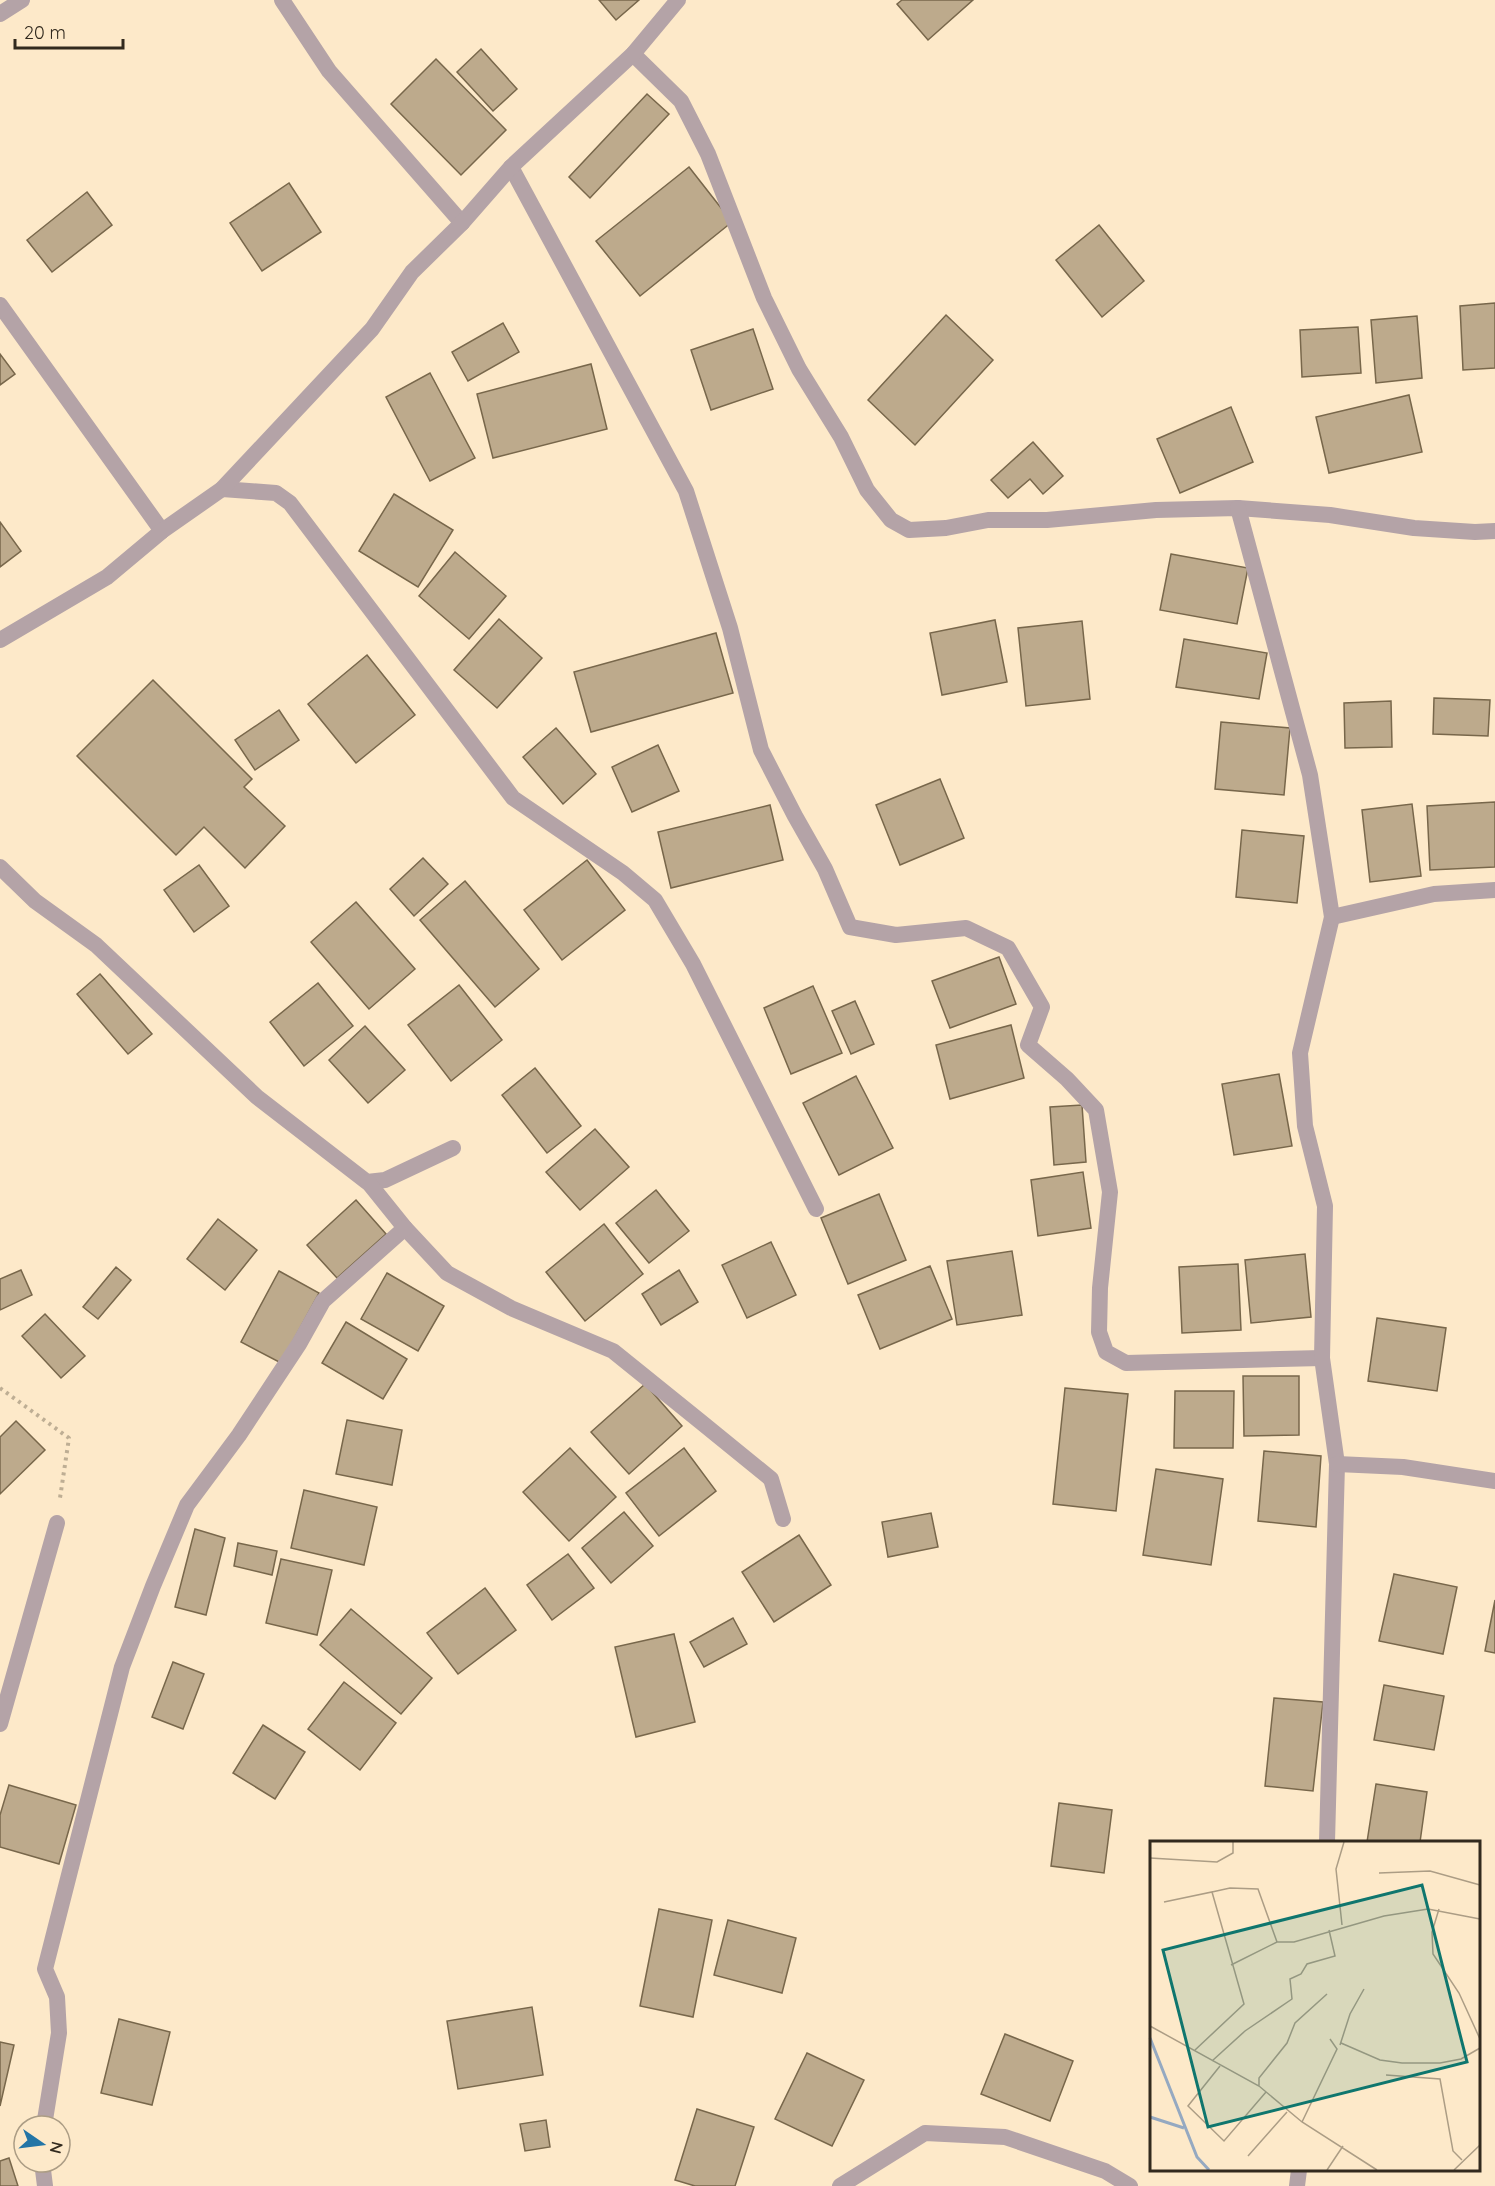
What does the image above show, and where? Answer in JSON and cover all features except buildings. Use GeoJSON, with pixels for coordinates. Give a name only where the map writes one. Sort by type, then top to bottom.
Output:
{"type":"FeatureCollection","features":[{"type":"Feature","properties":{"kind":"street"},"geometry":{"type":"LineString","coordinates":[[0,14],[22,0]]}},
{"type":"Feature","properties":{"kind":"street"},"geometry":{"type":"LineString","coordinates":[[282,0],[329,71],[462,223]]}},
{"type":"Feature","properties":{"kind":"street"},"geometry":{"type":"LineString","coordinates":[[0,640],[107,577],[162,531],[222,489],[372,329],[412,272],[462,223],[511,167],[633,54],[678,0]]}},
{"type":"Feature","properties":{"kind":"street"},"geometry":{"type":"LineString","coordinates":[[633,54],[681,102],[708,154],[764,298],[799,369],[841,437],[867,490],[891,520],[909,530],[946,528],[988,520],[1047,520],[1156,510],[1238,508],[1329,515],[1414,528],[1495,531]]}},
{"type":"Feature","properties":{"kind":"street"},"geometry":{"type":"LineString","coordinates":[[511,167],[686,490],[730,628],[761,750],[825,869],[850,927],[896,935],[966,928],[1008,948],[1042,1007],[1028,1045],[1067,1079],[1096,1110],[1110,1192],[1100,1288],[1099,1332],[1106,1352],[1126,1363],[1323,1358]]}},
{"type":"Feature","properties":{"kind":"street"},"geometry":{"type":"LineString","coordinates":[[0,305],[162,531]]}},
{"type":"Feature","properties":{"kind":"street"},"geometry":{"type":"LineString","coordinates":[[222,489],[276,494],[290,503],[513,798],[623,873],[656,900],[693,964],[816,1209]]}},
{"type":"Feature","properties":{"kind":"street"},"geometry":{"type":"LineString","coordinates":[[1238,508],[1310,775],[1332,916],[1300,1053],[1305,1126],[1325,1206],[1323,1358],[1337,1464],[1327,1841]]}},
{"type":"Feature","properties":{"kind":"street"},"geometry":{"type":"LineString","coordinates":[[0,867],[34,900],[96,945],[257,1097],[368,1182],[405,1228],[447,1273],[511,1308],[613,1351],[771,1479],[783,1519]]}},
{"type":"Feature","properties":{"kind":"street"},"geometry":{"type":"LineString","coordinates":[[1332,916],[1434,894],[1495,890]]}},
{"type":"Feature","properties":{"kind":"street"},"geometry":{"type":"LineString","coordinates":[[368,1182],[385,1180],[453,1148]]}},
{"type":"Feature","properties":{"kind":"street"},"geometry":{"type":"LineString","coordinates":[[46,2114],[59,2033],[57,1997],[45,1969],[122,1667],[153,1586],[187,1505],[245,1426],[323,1301],[405,1228]]}},
{"type":"Feature","properties":{"kind":"street"},"geometry":{"type":"LineString","coordinates":[[1337,1464],[1403,1467],[1495,1481]]}},
{"type":"Feature","properties":{"kind":"street"},"geometry":{"type":"LineString","coordinates":[[0,1724],[57,1523]]}},
{"type":"Feature","properties":{"kind":"street"},"geometry":{"type":"LineString","coordinates":[[840,2186],[925,2133],[1005,2136],[1105,2171],[1130,2186]]}},
{"type":"Feature","properties":{"kind":"street"},"geometry":{"type":"LineString","coordinates":[[1297,2186],[1299,2171]]}},
{"type":"Feature","properties":{"kind":"path"},"geometry":{"type":"LineString","coordinates":[[0,1388],[69,1438],[57,1523]]}}]}
